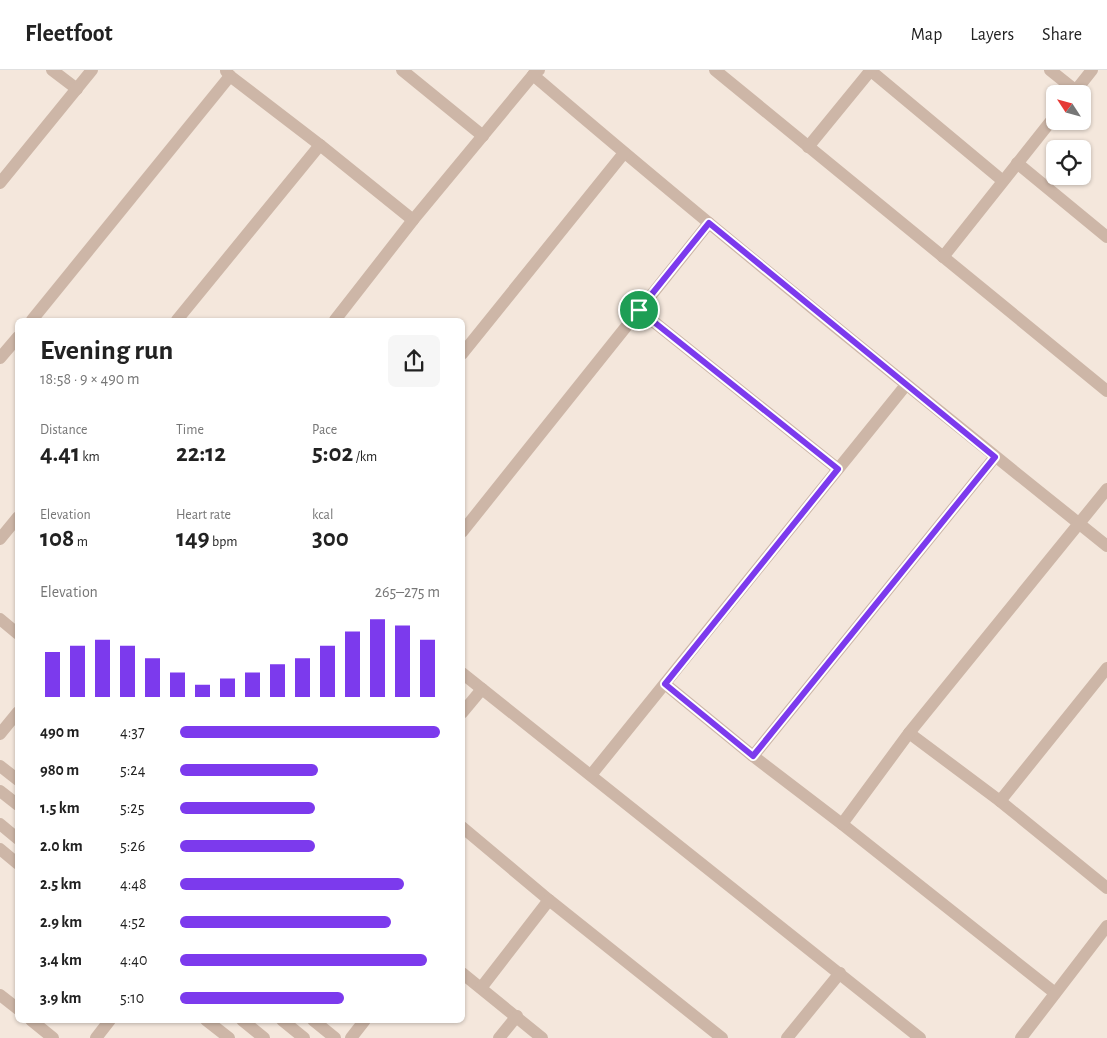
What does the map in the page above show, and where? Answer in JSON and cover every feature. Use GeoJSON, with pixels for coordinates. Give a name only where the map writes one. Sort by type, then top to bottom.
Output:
{"type":"FeatureCollection","features":[{"type":"Feature","properties":{"kind":"street"},"geometry":{"type":"LineString","coordinates":[[52,70],[77,89]]}},
{"type":"Feature","properties":{"kind":"street"},"geometry":{"type":"LineString","coordinates":[[0,183],[92,70]]}},
{"type":"Feature","properties":{"kind":"street"},"geometry":{"type":"LineString","coordinates":[[402,70],[483,136]]}},
{"type":"Feature","properties":{"kind":"street"},"geometry":{"type":"LineString","coordinates":[[808,147],[871,70],[1003,181]]}},
{"type":"Feature","properties":{"kind":"street"},"geometry":{"type":"LineString","coordinates":[[1050,70],[1066,85]]}},
{"type":"Feature","properties":{"kind":"street"},"geometry":{"type":"LineString","coordinates":[[1080,85],[1092,70]]}},
{"type":"Feature","properties":{"kind":"street"},"geometry":{"type":"LineString","coordinates":[[722,72],[808,147],[1107,391]]}},
{"type":"Feature","properties":{"kind":"street"},"geometry":{"type":"LineString","coordinates":[[34,318],[228,73],[413,220]]}},
{"type":"Feature","properties":{"kind":"street"},"geometry":{"type":"LineString","coordinates":[[337,318],[413,220],[536,73],[624,153],[906,385],[1107,546]]}},
{"type":"Feature","properties":{"kind":"street"},"geometry":{"type":"LineString","coordinates":[[943,257],[1046,127]]}},
{"type":"Feature","properties":{"kind":"street"},"geometry":{"type":"LineString","coordinates":[[179,318],[320,145]]}},
{"type":"Feature","properties":{"kind":"street"},"geometry":{"type":"LineString","coordinates":[[465,350],[624,153]]}},
{"type":"Feature","properties":{"kind":"street"},"geometry":{"type":"LineString","coordinates":[[1018,163],[1106,235]]}},
{"type":"Feature","properties":{"kind":"street"},"geometry":{"type":"LineString","coordinates":[[465,524],[709,223]]}},
{"type":"Feature","properties":{"kind":"street"},"geometry":{"type":"LineString","coordinates":[[639,310],[838,469]]}},
{"type":"Feature","properties":{"kind":"street"},"geometry":{"type":"LineString","coordinates":[[0,358],[15,340]]}},
{"type":"Feature","properties":{"kind":"street"},"geometry":{"type":"LineString","coordinates":[[591,775],[906,385]]}},
{"type":"Feature","properties":{"kind":"street"},"geometry":{"type":"LineString","coordinates":[[753,756],[995,457]]}},
{"type":"Feature","properties":{"kind":"street"},"geometry":{"type":"LineString","coordinates":[[842,824],[909,733],[1107,489]]}},
{"type":"Feature","properties":{"kind":"street"},"geometry":{"type":"LineString","coordinates":[[0,539],[15,521]]}},
{"type":"Feature","properties":{"kind":"street"},"geometry":{"type":"LineString","coordinates":[[0,619],[15,632]]}},
{"type":"Feature","properties":{"kind":"street"},"geometry":{"type":"LineString","coordinates":[[1000,801],[1103,683],[1107,668]]}},
{"type":"Feature","properties":{"kind":"street"},"geometry":{"type":"LineString","coordinates":[[465,675],[920,1038]]}},
{"type":"Feature","properties":{"kind":"street"},"geometry":{"type":"LineString","coordinates":[[665,684],[753,756],[1055,993]]}},
{"type":"Feature","properties":{"kind":"street"},"geometry":{"type":"LineString","coordinates":[[465,709],[482,689]]}},
{"type":"Feature","properties":{"kind":"street"},"geometry":{"type":"LineString","coordinates":[[0,734],[15,716]]}},
{"type":"Feature","properties":{"kind":"street"},"geometry":{"type":"LineString","coordinates":[[909,733],[1000,801],[1107,888]]}},
{"type":"Feature","properties":{"kind":"street"},"geometry":{"type":"LineString","coordinates":[[0,766],[15,778]]}},
{"type":"Feature","properties":{"kind":"street"},"geometry":{"type":"LineString","coordinates":[[0,791],[15,803]]}},
{"type":"Feature","properties":{"kind":"street"},"geometry":{"type":"LineString","coordinates":[[0,824],[15,836]]}},
{"type":"Feature","properties":{"kind":"street"},"geometry":{"type":"LineString","coordinates":[[465,830],[549,900],[722,1038]]}},
{"type":"Feature","properties":{"kind":"street"},"geometry":{"type":"LineString","coordinates":[[0,849],[15,862]]}},
{"type":"Feature","properties":{"kind":"street"},"geometry":{"type":"LineString","coordinates":[[481,988],[549,900]]}},
{"type":"Feature","properties":{"kind":"street"},"geometry":{"type":"LineString","coordinates":[[1021,1038],[1107,926]]}},
{"type":"Feature","properties":{"kind":"street"},"geometry":{"type":"LineString","coordinates":[[787,1038],[840,973]]}},
{"type":"Feature","properties":{"kind":"street"},"geometry":{"type":"LineString","coordinates":[[465,975],[542,1038]]}},
{"type":"Feature","properties":{"kind":"street"},"geometry":{"type":"LineString","coordinates":[[0,995],[15,1007]]}},
{"type":"Feature","properties":{"kind":"street"},"geometry":{"type":"LineString","coordinates":[[500,1038],[517,1016]]}},
{"type":"Feature","properties":{"kind":"street"},"geometry":{"type":"LineString","coordinates":[[35,1023],[53,1038]]}},
{"type":"Feature","properties":{"kind":"street"},"geometry":{"type":"LineString","coordinates":[[96,1038],[108,1023]]}},
{"type":"Feature","properties":{"kind":"street"},"geometry":{"type":"LineString","coordinates":[[210,1023],[228,1038]]}},
{"type":"Feature","properties":{"kind":"street"},"geometry":{"type":"LineString","coordinates":[[246,1023],[264,1038]]}},
{"type":"Feature","properties":{"kind":"street"},"geometry":{"type":"LineString","coordinates":[[286,1023],[304,1038]]}},
{"type":"Feature","properties":{"kind":"street"},"geometry":{"type":"LineString","coordinates":[[317,1023],[335,1038]]}},
{"type":"Feature","properties":{"kind":"street"},"geometry":{"type":"LineString","coordinates":[[351,1038],[363,1023]]}},
{"type":"Feature","properties":{"kind":"route"},"geometry":{"type":"LineString","coordinates":[[709,223],[995,457],[753,756],[665,684],[838,469],[639,310],[709,223]]}}]}
